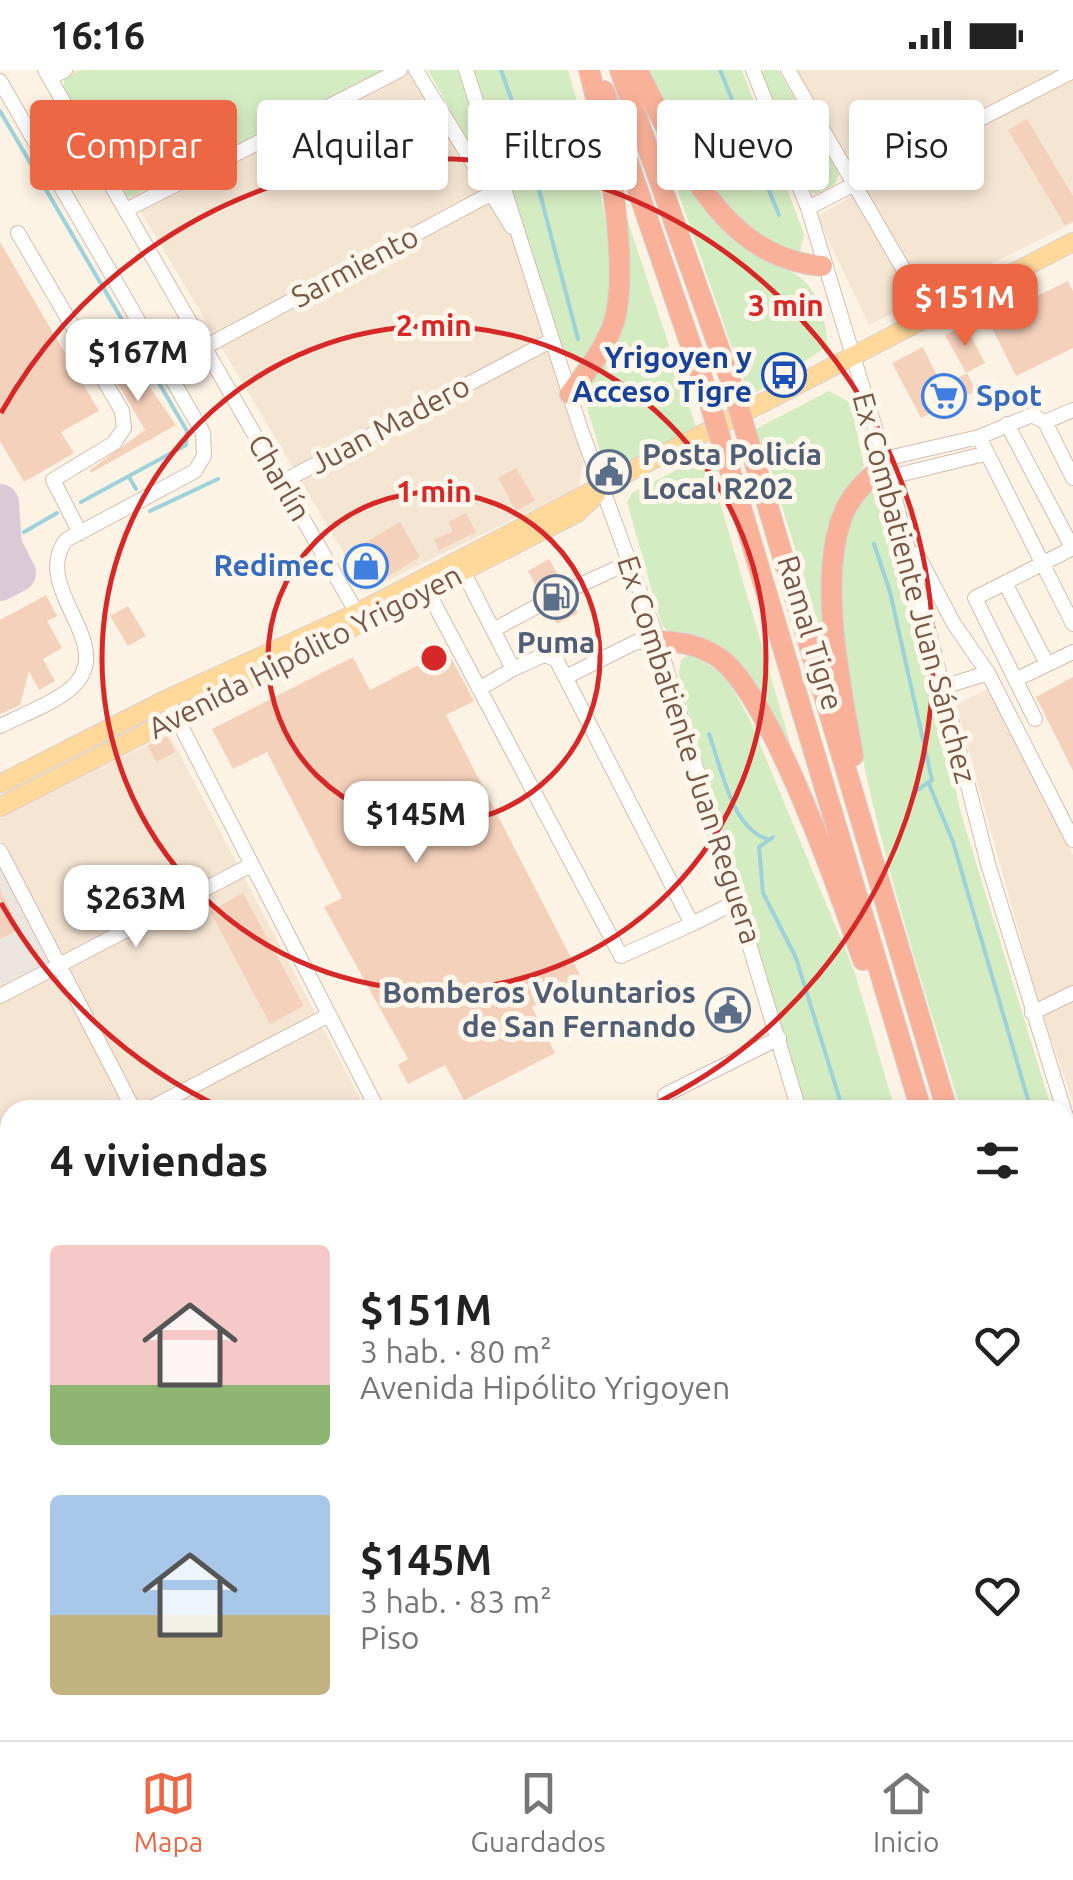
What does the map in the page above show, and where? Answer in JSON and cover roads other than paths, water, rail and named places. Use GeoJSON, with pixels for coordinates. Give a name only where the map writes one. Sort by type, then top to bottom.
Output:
{"type":"FeatureCollection","features":[{"type":"Feature","properties":{"kind":"highway","name":"Ramal Tigre"},"geometry":{"type":"LineString","coordinates":[[592,70],[705,388],[918,1100]]}},
{"type":"Feature","properties":{"kind":"highway"},"geometry":{"type":"LineString","coordinates":[[570,394],[603,347],[620,286],[592,70]]}},
{"type":"Feature","properties":{"kind":"highway","name":"Ramal Tigre"},"geometry":{"type":"LineString","coordinates":[[620,70],[728,376],[876,871]]}},
{"type":"Feature","properties":{"kind":"highway"},"geometry":{"type":"LineString","coordinates":[[637,70],[686,160],[739,236],[771,256],[822,266]]}},
{"type":"Feature","properties":{"kind":"highway"},"geometry":{"type":"LineString","coordinates":[[887,466],[862,485],[843,515],[834,602],[840,678],[876,871],[944,1100]]}},
{"type":"Feature","properties":{"kind":"highway"},"geometry":{"type":"LineString","coordinates":[[658,642],[697,646],[710,652],[733,670],[754,704],[823,852],[918,1100]]}},
{"type":"Feature","properties":{"kind":"main road","name":"Avenida Hipólito Yrigoyen"},"geometry":{"type":"LineString","coordinates":[[360,619],[560,504],[604,488],[1073,242]]}},
{"type":"Feature","properties":{"kind":"main road","name":"Avenida Hipólito Yrigoyen"},"geometry":{"type":"LineString","coordinates":[[0,784],[360,619],[428,592],[577,514],[604,488]]}},
{"type":"Feature","properties":{"kind":"main road","name":"Avenida Hipólito Yrigoyen"},"geometry":{"type":"LineString","coordinates":[[0,807],[172,708]]}},
{"type":"Feature","properties":{"kind":"street"},"geometry":{"type":"LineString","coordinates":[[48,74],[65,70]]}},
{"type":"Feature","properties":{"kind":"street"},"geometry":{"type":"LineString","coordinates":[[126,210],[400,70]]}},
{"type":"Feature","properties":{"kind":"street"},"geometry":{"type":"LineString","coordinates":[[416,70],[490,195],[522,240]]}},
{"type":"Feature","properties":{"kind":"street","name":"Ex Combatiente Juan Reguera"},"geometry":{"type":"LineString","coordinates":[[466,70],[476,100]]}},
{"type":"Feature","properties":{"kind":"street","name":"Ex Combatiente Juan Sánchez"},"geometry":{"type":"LineString","coordinates":[[752,70],[808,208],[850,358],[887,466],[988,864],[1061,1100]]}},
{"type":"Feature","properties":{"kind":"street"},"geometry":{"type":"LineString","coordinates":[[788,70],[849,175]]}},
{"type":"Feature","properties":{"kind":"street"},"geometry":{"type":"LineString","coordinates":[[984,118],[1073,72]]}},
{"type":"Feature","properties":{"kind":"street","name":"Charlín"},"geometry":{"type":"LineString","coordinates":[[48,74],[360,619]]}},
{"type":"Feature","properties":{"kind":"street"},"geometry":{"type":"LineString","coordinates":[[0,80],[194,417],[205,444],[196,471],[80,533],[60,548],[56,580],[86,643],[82,674],[68,690],[0,726]]}},
{"type":"Feature","properties":{"kind":"street"},"geometry":{"type":"LineString","coordinates":[[808,208],[849,188]]}},
{"type":"Feature","properties":{"kind":"street","name":"Sarmiento"},"geometry":{"type":"LineString","coordinates":[[204,347],[498,190]]}},
{"type":"Feature","properties":{"kind":"street","name":"Ex Combatiente Juan Reguera"},"geometry":{"type":"LineString","coordinates":[[505,190],[570,394],[658,642],[796,1100]]}},
{"type":"Feature","properties":{"kind":"street"},"geometry":{"type":"LineString","coordinates":[[858,190],[930,315]]}},
{"type":"Feature","properties":{"kind":"street"},"geometry":{"type":"LineString","coordinates":[[18,233],[122,411],[124,428],[114,443],[53,480],[80,533]]}},
{"type":"Feature","properties":{"kind":"street","name":"Juan Madero"},"geometry":{"type":"LineString","coordinates":[[282,482],[552,340]]}},
{"type":"Feature","properties":{"kind":"street"},"geometry":{"type":"LineString","coordinates":[[1045,422],[1073,410]]}},
{"type":"Feature","properties":{"kind":"street"},"geometry":{"type":"LineString","coordinates":[[887,466],[979,437],[1032,415],[1045,422],[1073,478]]}},
{"type":"Feature","properties":{"kind":"street"},"geometry":{"type":"LineString","coordinates":[[1007,424],[1073,548],[975,598],[1034,719]]}},
{"type":"Feature","properties":{"kind":"street"},"geometry":{"type":"LineString","coordinates":[[979,437],[984,454],[1073,624]]}},
{"type":"Feature","properties":{"kind":"street"},"geometry":{"type":"LineString","coordinates":[[887,466],[984,454]]}},
{"type":"Feature","properties":{"kind":"street"},"geometry":{"type":"LineString","coordinates":[[904,526],[954,624],[988,673],[1073,840]]}},
{"type":"Feature","properties":{"kind":"street"},"geometry":{"type":"LineString","coordinates":[[566,591],[630,562]]}},
{"type":"Feature","properties":{"kind":"street"},"geometry":{"type":"LineString","coordinates":[[464,573],[513,669]]}},
{"type":"Feature","properties":{"kind":"street"},"geometry":{"type":"LineString","coordinates":[[1005,583],[1047,664]]}},
{"type":"Feature","properties":{"kind":"street"},"geometry":{"type":"LineString","coordinates":[[428,592],[621,956],[738,901]]}},
{"type":"Feature","properties":{"kind":"street"},"geometry":{"type":"LineString","coordinates":[[493,630],[545,602]]}},
{"type":"Feature","properties":{"kind":"street"},"geometry":{"type":"LineString","coordinates":[[566,677],[636,642],[658,642]]}},
{"type":"Feature","properties":{"kind":"street"},"geometry":{"type":"LineString","coordinates":[[1017,678],[1073,652]]}},
{"type":"Feature","properties":{"kind":"street"},"geometry":{"type":"LineString","coordinates":[[479,689],[544,655],[556,659],[692,924]]}},
{"type":"Feature","properties":{"kind":"street"},"geometry":{"type":"LineString","coordinates":[[943,687],[988,673]]}},
{"type":"Feature","properties":{"kind":"street"},"geometry":{"type":"LineString","coordinates":[[172,708],[373,1100]]}},
{"type":"Feature","properties":{"kind":"street"},"geometry":{"type":"LineString","coordinates":[[0,851],[129,1100]]}},
{"type":"Feature","properties":{"kind":"street"},"geometry":{"type":"LineString","coordinates":[[0,996],[251,864]]}},
{"type":"Feature","properties":{"kind":"street"},"geometry":{"type":"LineString","coordinates":[[1032,1013],[1073,992]]}},
{"type":"Feature","properties":{"kind":"street"},"geometry":{"type":"LineString","coordinates":[[165,1100],[329,1016]]}},
{"type":"Feature","properties":{"kind":"street"},"geometry":{"type":"LineString","coordinates":[[665,1095],[779,1038]]}},
{"type":"Feature","properties":{"kind":"waterway"},"geometry":{"type":"LineString","coordinates":[[501,70],[526,140],[578,339]]}},
{"type":"Feature","properties":{"kind":"waterway"},"geometry":{"type":"LineString","coordinates":[[720,70],[779,215]]}},
{"type":"Feature","properties":{"kind":"waterway"},"geometry":{"type":"LineString","coordinates":[[0,111],[187,431],[186,445],[81,502]]}},
{"type":"Feature","properties":{"kind":"waterway"},"geometry":{"type":"LineString","coordinates":[[129,477],[136,489]]}},
{"type":"Feature","properties":{"kind":"waterway"},"geometry":{"type":"LineString","coordinates":[[150,511],[218,479]]}},
{"type":"Feature","properties":{"kind":"waterway"},"geometry":{"type":"LineString","coordinates":[[24,532],[57,513]]}},
{"type":"Feature","properties":{"kind":"waterway"},"geometry":{"type":"LineString","coordinates":[[874,544],[890,592],[932,780],[913,793]]}},
{"type":"Feature","properties":{"kind":"waterway"},"geometry":{"type":"LineString","coordinates":[[709,734],[736,809],[755,833],[767,839]]}},
{"type":"Feature","properties":{"kind":"waterway"},"geometry":{"type":"LineString","coordinates":[[929,784],[953,842],[1028,1100]]}},
{"type":"Feature","properties":{"kind":"waterway"},"geometry":{"type":"LineString","coordinates":[[773,837],[759,847],[763,893],[796,958],[840,1100]]}},
{"type":"Feature","properties":{"kind":"place","name":"Yrigoyen y Acceso Tigre"},"geometry":{"type":"Point","coordinates":[784,375]}},
{"type":"Feature","properties":{"kind":"place","name":"Spot"},"geometry":{"type":"Point","coordinates":[944,396]}},
{"type":"Feature","properties":{"kind":"place","name":"Posta Policía Local R202"},"geometry":{"type":"Point","coordinates":[609,472]}},
{"type":"Feature","properties":{"kind":"place","name":"Redimec"},"geometry":{"type":"Point","coordinates":[366,566]}},
{"type":"Feature","properties":{"kind":"place","name":"Puma"},"geometry":{"type":"Point","coordinates":[556,597]}},
{"type":"Feature","properties":{"kind":"place","name":"Bomberos Voluntarios de San Fernando"},"geometry":{"type":"Point","coordinates":[728,1010]}}]}
